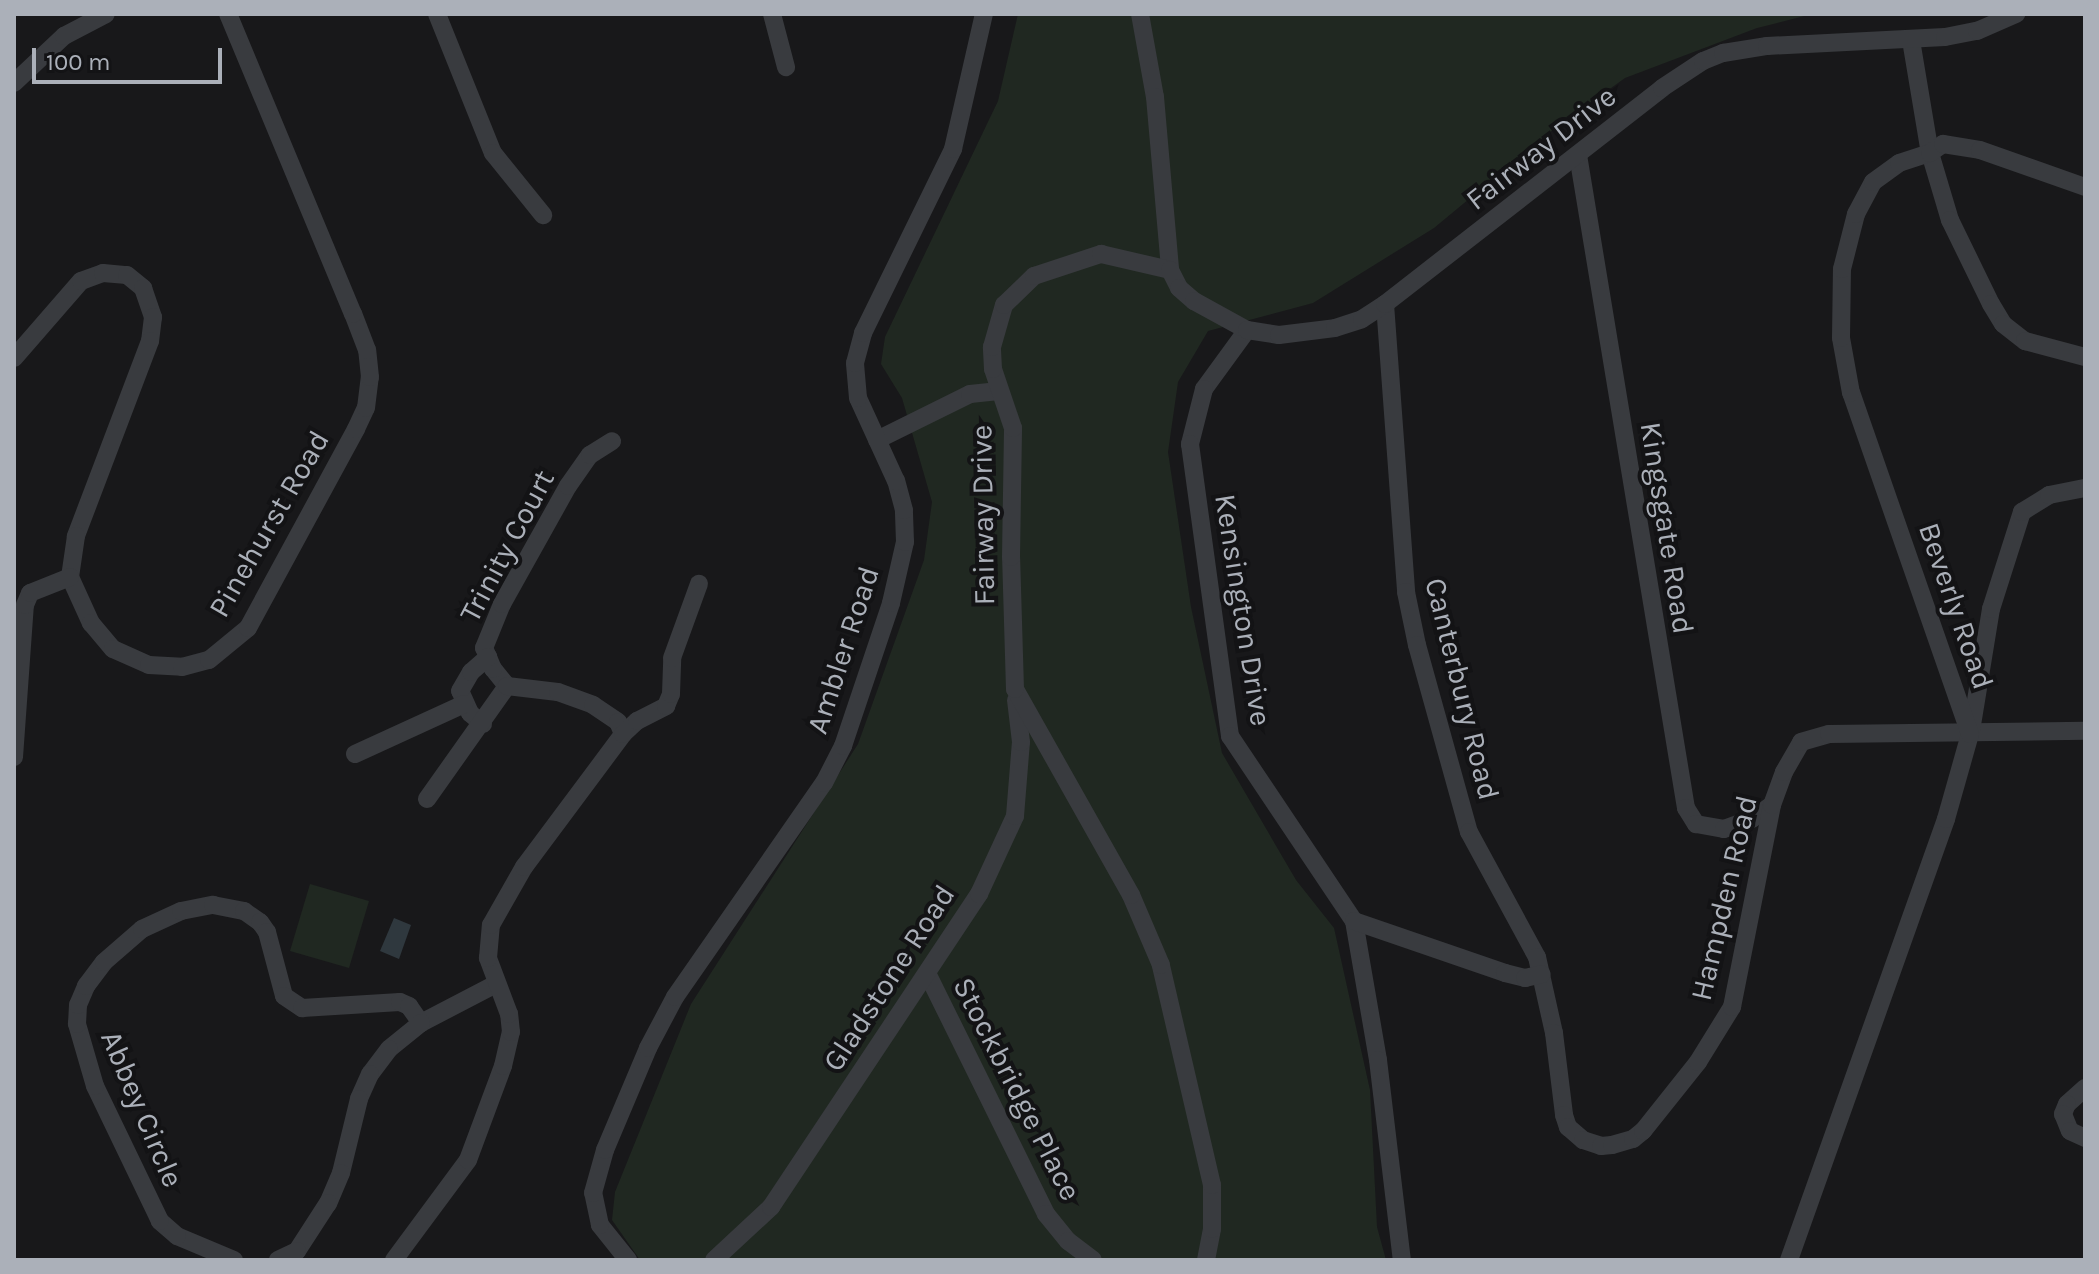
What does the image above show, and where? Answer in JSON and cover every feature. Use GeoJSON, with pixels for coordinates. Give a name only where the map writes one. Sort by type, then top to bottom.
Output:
{"type":"FeatureCollection","features":[{"type":"Feature","properties":{"kind":"street"},"geometry":{"type":"LineString","coordinates":[[14,83],[64,36],[106,14]]}},
{"type":"Feature","properties":{"kind":"street","name":"Pinehurst Road"},"geometry":{"type":"LineString","coordinates":[[70,577],[91,623],[113,649],[149,665],[182,667],[209,660],[248,628],[366,408],[370,377],[367,350],[228,14]]}},
{"type":"Feature","properties":{"kind":"street"},"geometry":{"type":"LineString","coordinates":[[437,14],[493,153],[543,215]]}},
{"type":"Feature","properties":{"kind":"street"},"geometry":{"type":"LineString","coordinates":[[772,14],[786,67]]}},
{"type":"Feature","properties":{"kind":"street","name":"Ambler Road"},"geometry":{"type":"LineString","coordinates":[[628,1260],[600,1225],[593,1193],[605,1150],[648,1048],[675,997],[824,783],[843,746],[891,603],[905,542],[904,510],[896,481],[858,398],[855,363],[863,333],[953,149],[984,14]]}},
{"type":"Feature","properties":{"kind":"street"},"geometry":{"type":"LineString","coordinates":[[1140,14],[1155,97],[1170,270]]}},
{"type":"Feature","properties":{"kind":"street","name":"Fairway Drive"},"geometry":{"type":"LineString","coordinates":[[1206,1260],[1212,1229],[1212,1185],[1161,965],[1131,895],[1015,689],[1011,557],[1013,428],[1009,410],[999,391],[992,347],[1000,314],[1017,289],[1034,276],[1101,254],[1170,270],[1179,288],[1194,301],[1247,330],[1304,335],[1362,319],[1662,88],[1703,61],[1723,53],[1767,46],[1911,40],[1977,31],[2016,14]]}},
{"type":"Feature","properties":{"kind":"street"},"geometry":{"type":"LineString","coordinates":[[1911,40],[1930,153],[1950,220],[2003,324],[2025,341],[2085,357]]}},
{"type":"Feature","properties":{"kind":"street","name":"Beverly Road"},"geometry":{"type":"LineString","coordinates":[[1789,1260],[1941,833],[1970,734],[1851,393],[1841,338],[1842,269],[1856,214],[1873,182],[1899,163],[1930,153],[1943,144],[1961,145],[2085,187]]}},
{"type":"Feature","properties":{"kind":"street","name":"Kingsgate Road"},"geometry":{"type":"LineString","coordinates":[[1578,155],[1686,808],[1696,824],[1724,829],[1752,819],[1772,805]]}},
{"type":"Feature","properties":{"kind":"street"},"geometry":{"type":"LineString","coordinates":[[14,358],[81,281],[103,273],[127,275],[143,288],[153,317],[150,341],[76,536],[70,577],[30,593],[25,605],[14,757]]}},
{"type":"Feature","properties":{"kind":"street","name":"Canterbury Road"},"geometry":{"type":"LineString","coordinates":[[1385,304],[1406,592],[1417,645],[1469,832],[1537,957],[1542,974]]}},
{"type":"Feature","properties":{"kind":"street","name":"Kensington Drive"},"geometry":{"type":"LineString","coordinates":[[1247,330],[1204,389],[1190,444],[1230,736],[1354,921],[1378,1060],[1402,1260]]}},
{"type":"Feature","properties":{"kind":"street"},"geometry":{"type":"LineString","coordinates":[[877,440],[970,394],[999,391]]}},
{"type":"Feature","properties":{"kind":"street","name":"Trinity Court"},"geometry":{"type":"LineString","coordinates":[[507,686],[484,648],[502,604],[568,486],[590,455],[612,441]]}},
{"type":"Feature","properties":{"kind":"street"},"geometry":{"type":"LineString","coordinates":[[1970,734],[1991,609],[2022,512],[2049,495],[2085,488]]}},
{"type":"Feature","properties":{"kind":"street"},"geometry":{"type":"LineString","coordinates":[[394,1260],[468,1160],[488,1113],[511,1032],[509,1014],[488,958],[488,941],[499,907],[556,820],[623,734],[637,721],[655,715],[666,706],[671,694],[672,658],[699,584]]}},
{"type":"Feature","properties":{"kind":"street"},"geometry":{"type":"LineString","coordinates":[[483,724],[464,704],[460,691],[464,681],[488,657]]}},
{"type":"Feature","properties":{"kind":"street"},"geometry":{"type":"LineString","coordinates":[[427,799],[507,686],[558,692],[593,705],[618,722],[623,734]]}},
{"type":"Feature","properties":{"kind":"street","name":"Gladstone Road"},"geometry":{"type":"LineString","coordinates":[[714,1260],[771,1207],[979,894],[1015,816],[1021,742],[1015,689]]}},
{"type":"Feature","properties":{"kind":"street"},"geometry":{"type":"LineString","coordinates":[[355,754],[464,704]]}},
{"type":"Feature","properties":{"kind":"street","name":"Hampden Road"},"geometry":{"type":"LineString","coordinates":[[1542,974],[1554,1033],[1561,1103],[1568,1127],[1583,1140],[1601,1146],[1633,1139],[1659,1114],[1698,1062],[1732,1007],[1772,805],[1784,772],[1801,742],[1814,737],[2085,731]]}},
{"type":"Feature","properties":{"kind":"street","name":"Abbey Circle"},"geometry":{"type":"LineString","coordinates":[[234,1260],[177,1236],[160,1221],[95,1086],[80,1043],[78,1015],[86,986],[104,962],[142,929],[181,911],[213,905],[244,911],[260,922],[267,932],[284,996],[302,1008],[400,1002],[409,1006],[421,1023]]}},
{"type":"Feature","properties":{"kind":"street"},"geometry":{"type":"LineString","coordinates":[[1354,921],[1505,973],[1525,978],[1542,974]]}},
{"type":"Feature","properties":{"kind":"street","name":"Stockbridge Place"},"geometry":{"type":"LineString","coordinates":[[927,973],[1046,1214],[1068,1241],[1093,1260]]}},
{"type":"Feature","properties":{"kind":"street"},"geometry":{"type":"LineString","coordinates":[[278,1260],[297,1251],[328,1203],[341,1173],[359,1099],[370,1074],[389,1049],[421,1023],[496,984]]}},
{"type":"Feature","properties":{"kind":"street"},"geometry":{"type":"LineString","coordinates":[[2085,1088],[2067,1104],[2063,1114],[2067,1128],[2085,1138]]}},
{"type":"Feature","properties":{"kind":"shaded area"},"geometry":{"type":"Polygon","coordinates":[[[1018,14],[1812,14],[1757,28],[1625,78],[1550,132],[1434,228],[1313,303],[1208,331],[1178,382],[1168,452],[1191,607],[1222,753],[1296,880],[1334,928],[1370,1090],[1377,1227],[1386,1260],[640,1260],[612,1220],[615,1192],[691,1004],[858,744],[924,560],[932,502],[902,398],[881,364],[885,337],[998,101],[1018,14]]]}},
{"type":"Feature","properties":{"kind":"shaded area"},"geometry":{"type":"Polygon","coordinates":[[[310,884],[369,901],[349,968],[290,951],[310,884]]]}},
{"type":"Feature","properties":{"kind":"shaded area"},"geometry":{"type":"Polygon","coordinates":[[[394,918],[411,925],[399,959],[380,951],[394,918]]]}}]}
